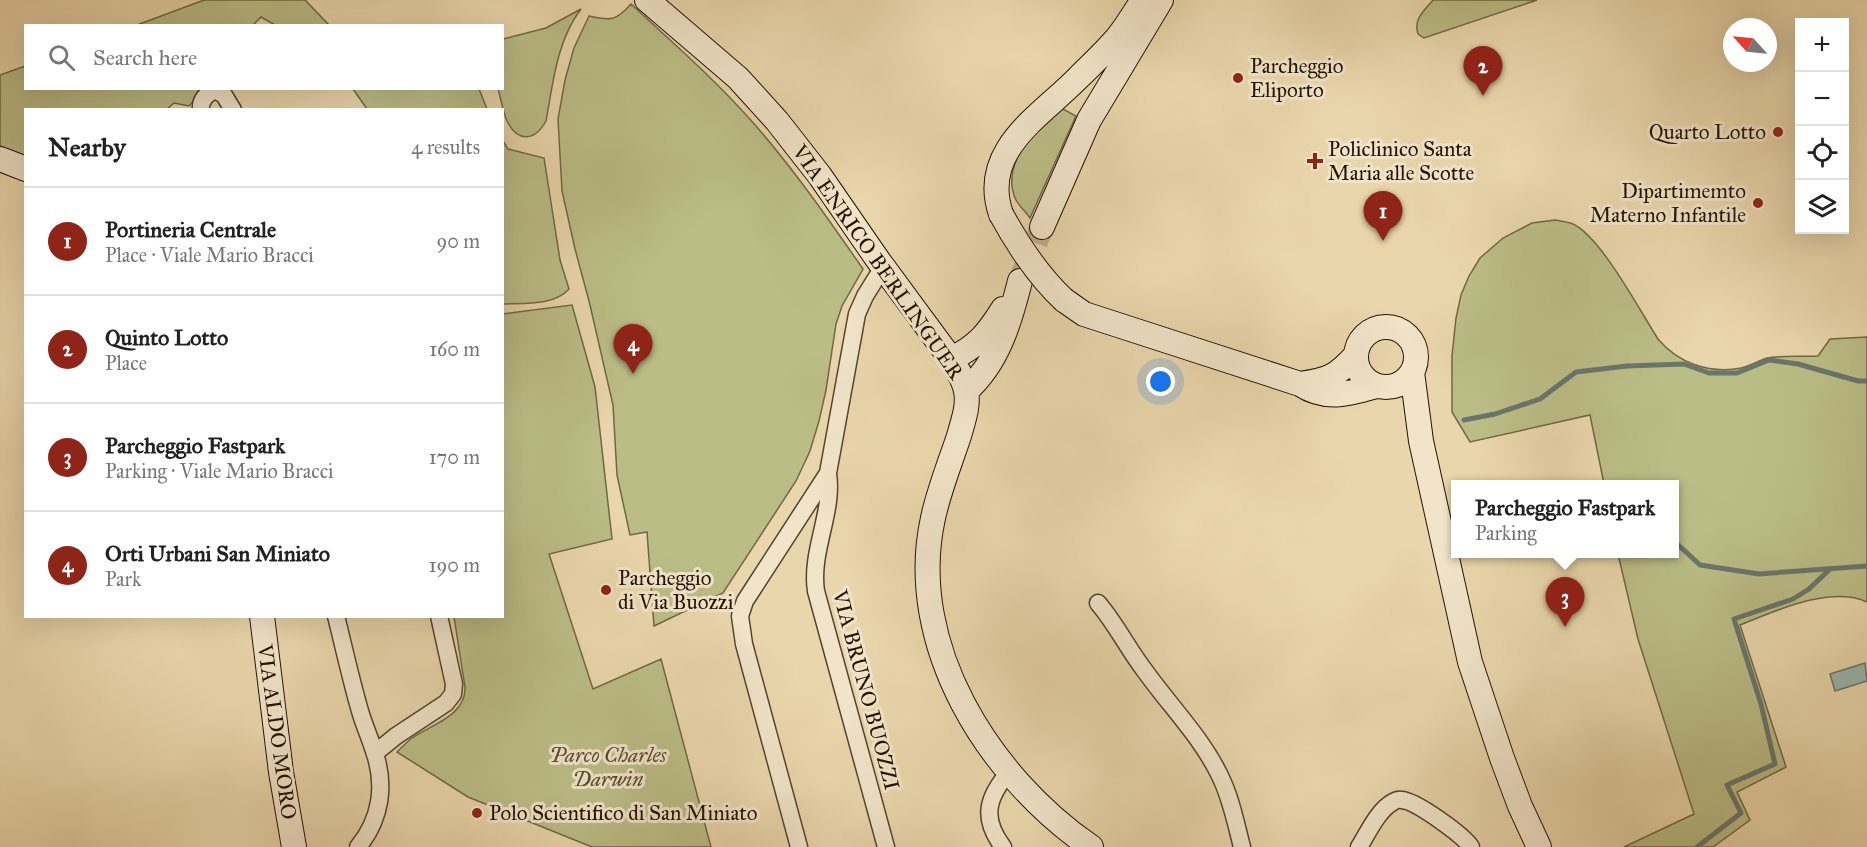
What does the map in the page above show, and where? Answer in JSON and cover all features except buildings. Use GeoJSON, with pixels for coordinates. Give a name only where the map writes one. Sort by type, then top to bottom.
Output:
{"type":"FeatureCollection","features":[{"type":"Feature","properties":{"kind":"street","name":"VIA ENRICO BERLINGUER"},"geometry":{"type":"LineString","coordinates":[[647,0],[738,78],[764,106],[820,176],[951,359],[963,381],[966,391],[966,411],[933,520],[927,565],[930,600],[941,651],[955,688],[978,728],[1010,771],[1041,806],[1091,847]]}},
{"type":"Feature","properties":{"kind":"street"},"geometry":{"type":"LineString","coordinates":[[1143,0],[1119,36],[1064,93],[1028,123],[1008,148],[1000,164],[997,180],[997,200],[1001,214],[1049,285],[1077,310],[1300,384],[1314,392],[1335,395],[1397,386],[1406,380],[1416,364],[1414,347],[1403,332],[1393,328],[1381,328],[1367,334],[1356,355],[1342,371],[1331,377],[1300,384]]}},
{"type":"Feature","properties":{"kind":"street"},"geometry":{"type":"LineString","coordinates":[[1042,227],[1089,120],[1161,0]]}},
{"type":"Feature","properties":{"kind":"street"},"geometry":{"type":"LineString","coordinates":[[1064,93],[1095,86],[1099,88],[1102,97]]}},
{"type":"Feature","properties":{"kind":"street"},"geometry":{"type":"LineString","coordinates":[[201,108],[203,99],[215,90],[224,94],[232,108]]}},
{"type":"Feature","properties":{"kind":"street"},"geometry":{"type":"LineString","coordinates":[[0,159],[24,168]]}},
{"type":"Feature","properties":{"kind":"street","name":"VIA BRUNO BUOZZI"},"geometry":{"type":"LineString","coordinates":[[883,267],[869,288],[857,314],[828,473],[829,489],[814,569],[816,591],[886,847]]}},
{"type":"Feature","properties":{"kind":"street"},"geometry":{"type":"LineString","coordinates":[[951,359],[973,347],[982,339],[1020,281],[1008,326],[999,346],[984,372],[966,391]]}},
{"type":"Feature","properties":{"kind":"street"},"geometry":{"type":"LineString","coordinates":[[1356,355],[1361,374],[1368,381],[1381,387],[1421,441]]}},
{"type":"Feature","properties":{"kind":"street"},"geometry":{"type":"LineString","coordinates":[[1412,372],[1421,441],[1473,671],[1505,767],[1539,847]]}},
{"type":"Feature","properties":{"kind":"street","name":"VIA BRUNO BUOZZI"},"geometry":{"type":"LineString","coordinates":[[799,847],[744,644],[740,616],[747,597],[828,473]]}},
{"type":"Feature","properties":{"kind":"street"},"geometry":{"type":"LineString","coordinates":[[1098,603],[1216,768],[1227,791],[1242,847]]}},
{"type":"Feature","properties":{"kind":"street","name":"VIA ALDO MORO"},"geometry":{"type":"LineString","coordinates":[[262,618],[280,763],[294,847]]}},
{"type":"Feature","properties":{"kind":"street"},"geometry":{"type":"LineString","coordinates":[[337,618],[361,714],[375,753],[380,776],[379,806],[371,828],[358,847]]}},
{"type":"Feature","properties":{"kind":"street"},"geometry":{"type":"LineString","coordinates":[[375,753],[396,736],[446,703],[453,694],[454,684],[439,618]]}},
{"type":"Feature","properties":{"kind":"street"},"geometry":{"type":"LineString","coordinates":[[1003,847],[992,830],[989,806],[994,793],[1010,771]]}},
{"type":"Feature","properties":{"kind":"street"},"geometry":{"type":"LineString","coordinates":[[1359,847],[1387,807],[1397,800],[1403,800],[1419,807],[1451,829],[1464,838],[1471,847]]}},
{"type":"Feature","properties":{"kind":"green space"},"geometry":{"type":"Polygon","coordinates":[[[204,0],[305,0],[328,24],[273,24],[261,17],[254,24],[140,24],[204,0]]]}},
{"type":"Feature","properties":{"kind":"green space"},"geometry":{"type":"Polygon","coordinates":[[[1433,0],[1537,0],[1424,38],[1418,34],[1417,24],[1420,16],[1433,0]]]}},
{"type":"Feature","properties":{"kind":"green space"},"geometry":{"type":"Polygon","coordinates":[[[631,4],[711,78],[756,126],[798,178],[863,269],[842,306],[836,324],[819,421],[810,451],[796,481],[723,593],[654,626],[647,532],[630,535],[617,475],[613,405],[562,191],[558,119],[574,48],[589,16],[603,19],[617,17],[631,4]]]}},
{"type":"Feature","properties":{"kind":"green space"},"geometry":{"type":"Polygon","coordinates":[[[581,9],[566,34],[561,48],[546,121],[542,128],[532,136],[521,136],[511,128],[507,121],[498,90],[504,90],[504,39],[546,28],[581,9]]]}},
{"type":"Feature","properties":{"kind":"green space"},"geometry":{"type":"Polygon","coordinates":[[[24,66],[24,90],[204,90],[189,106],[174,103],[168,108],[24,108],[24,156],[0,146],[0,75],[24,66]]]}},
{"type":"Feature","properties":{"kind":"green space"},"geometry":{"type":"Polygon","coordinates":[[[354,90],[479,90],[487,108],[366,108],[354,90]]]}},
{"type":"Feature","properties":{"kind":"green space"},"geometry":{"type":"Polygon","coordinates":[[[1061,108],[1076,116],[1030,218],[1014,195],[1012,174],[1015,163],[1027,142],[1061,108]]]}},
{"type":"Feature","properties":{"kind":"green space"},"geometry":{"type":"Polygon","coordinates":[[[504,143],[508,149],[544,158],[560,260],[569,289],[547,301],[504,304],[504,143]]]}},
{"type":"Feature","properties":{"kind":"green space"},"geometry":{"type":"Polygon","coordinates":[[[1555,220],[1567,222],[1584,232],[1596,244],[1619,276],[1658,339],[1675,354],[1695,365],[1729,369],[1744,367],[1767,358],[1818,356],[1830,339],[1867,337],[1867,602],[1837,596],[1820,598],[1786,607],[1740,625],[1786,767],[1737,792],[1750,820],[1713,847],[1624,847],[1694,814],[1638,639],[1619,558],[1679,558],[1679,480],[1603,480],[1590,415],[1470,442],[1452,412],[1452,356],[1456,318],[1461,295],[1469,276],[1480,258],[1503,238],[1532,223],[1555,220]]]}},
{"type":"Feature","properties":{"kind":"green space","name":"Parco Charles Darwin"},"geometry":{"type":"Polygon","coordinates":[[[572,305],[595,387],[612,539],[549,554],[593,689],[661,659],[711,847],[592,847],[468,797],[397,752],[412,738],[454,712],[464,697],[465,687],[454,618],[504,618],[504,314],[572,305]]]}},
{"type":"Feature","properties":{"kind":"water"},"geometry":{"type":"Polygon","coordinates":[[[1865,663],[1867,681],[1835,691],[1830,674],[1865,663]]]}},
{"type":"Feature","properties":{"kind":"waterway"},"geometry":{"type":"LineString","coordinates":[[1464,420],[1495,414],[1540,399],[1576,372],[1627,366],[1684,364],[1709,373],[1737,373],[1769,360],[1798,364],[1858,381],[1867,381]]}},
{"type":"Feature","properties":{"kind":"waterway"},"geometry":{"type":"LineString","coordinates":[[1679,546],[1700,565],[1759,574],[1867,566]]}},
{"type":"Feature","properties":{"kind":"waterway"},"geometry":{"type":"LineString","coordinates":[[1697,847],[1741,813],[1727,785],[1775,764],[1761,704],[1734,619],[1793,599],[1809,589],[1830,569]]}},
{"type":"Feature","properties":{"kind":"tunnel"},"geometry":{"type":"LineString","coordinates":[[1022,276],[1042,227]]}},
{"type":"Feature","properties":{"kind":"place","name":"Parcheggio Eliporto"},"geometry":{"type":"Point","coordinates":[1238,78]}},
{"type":"Feature","properties":{"kind":"place","name":"Quinto Lotto"},"geometry":{"type":"Point","coordinates":[1483,96]}},
{"type":"Feature","properties":{"kind":"place","name":"Quarto Lotto"},"geometry":{"type":"Point","coordinates":[1778,132]}},
{"type":"Feature","properties":{"kind":"place","name":"Policlinico Santa Maria alle Scotte"},"geometry":{"type":"Point","coordinates":[1315,161]}},
{"type":"Feature","properties":{"kind":"place","name":"Dipartimemto Materno Infantile"},"geometry":{"type":"Point","coordinates":[1758,203]}},
{"type":"Feature","properties":{"kind":"place","name":"Portineria Centrale"},"geometry":{"type":"Point","coordinates":[1383,241]}},
{"type":"Feature","properties":{"kind":"place","name":"Orti Urbani San Miniato"},"geometry":{"type":"Point","coordinates":[633,374]}},
{"type":"Feature","properties":{"kind":"place","name":"Parcheggio di Via Buozzi"},"geometry":{"type":"Point","coordinates":[606,590]}},
{"type":"Feature","properties":{"kind":"place","name":"Parcheggio Fastpark"},"geometry":{"type":"Point","coordinates":[1565,627]}},
{"type":"Feature","properties":{"kind":"place","name":"Polo Scientifico di San Miniato"},"geometry":{"type":"Point","coordinates":[477,813]}}]}
